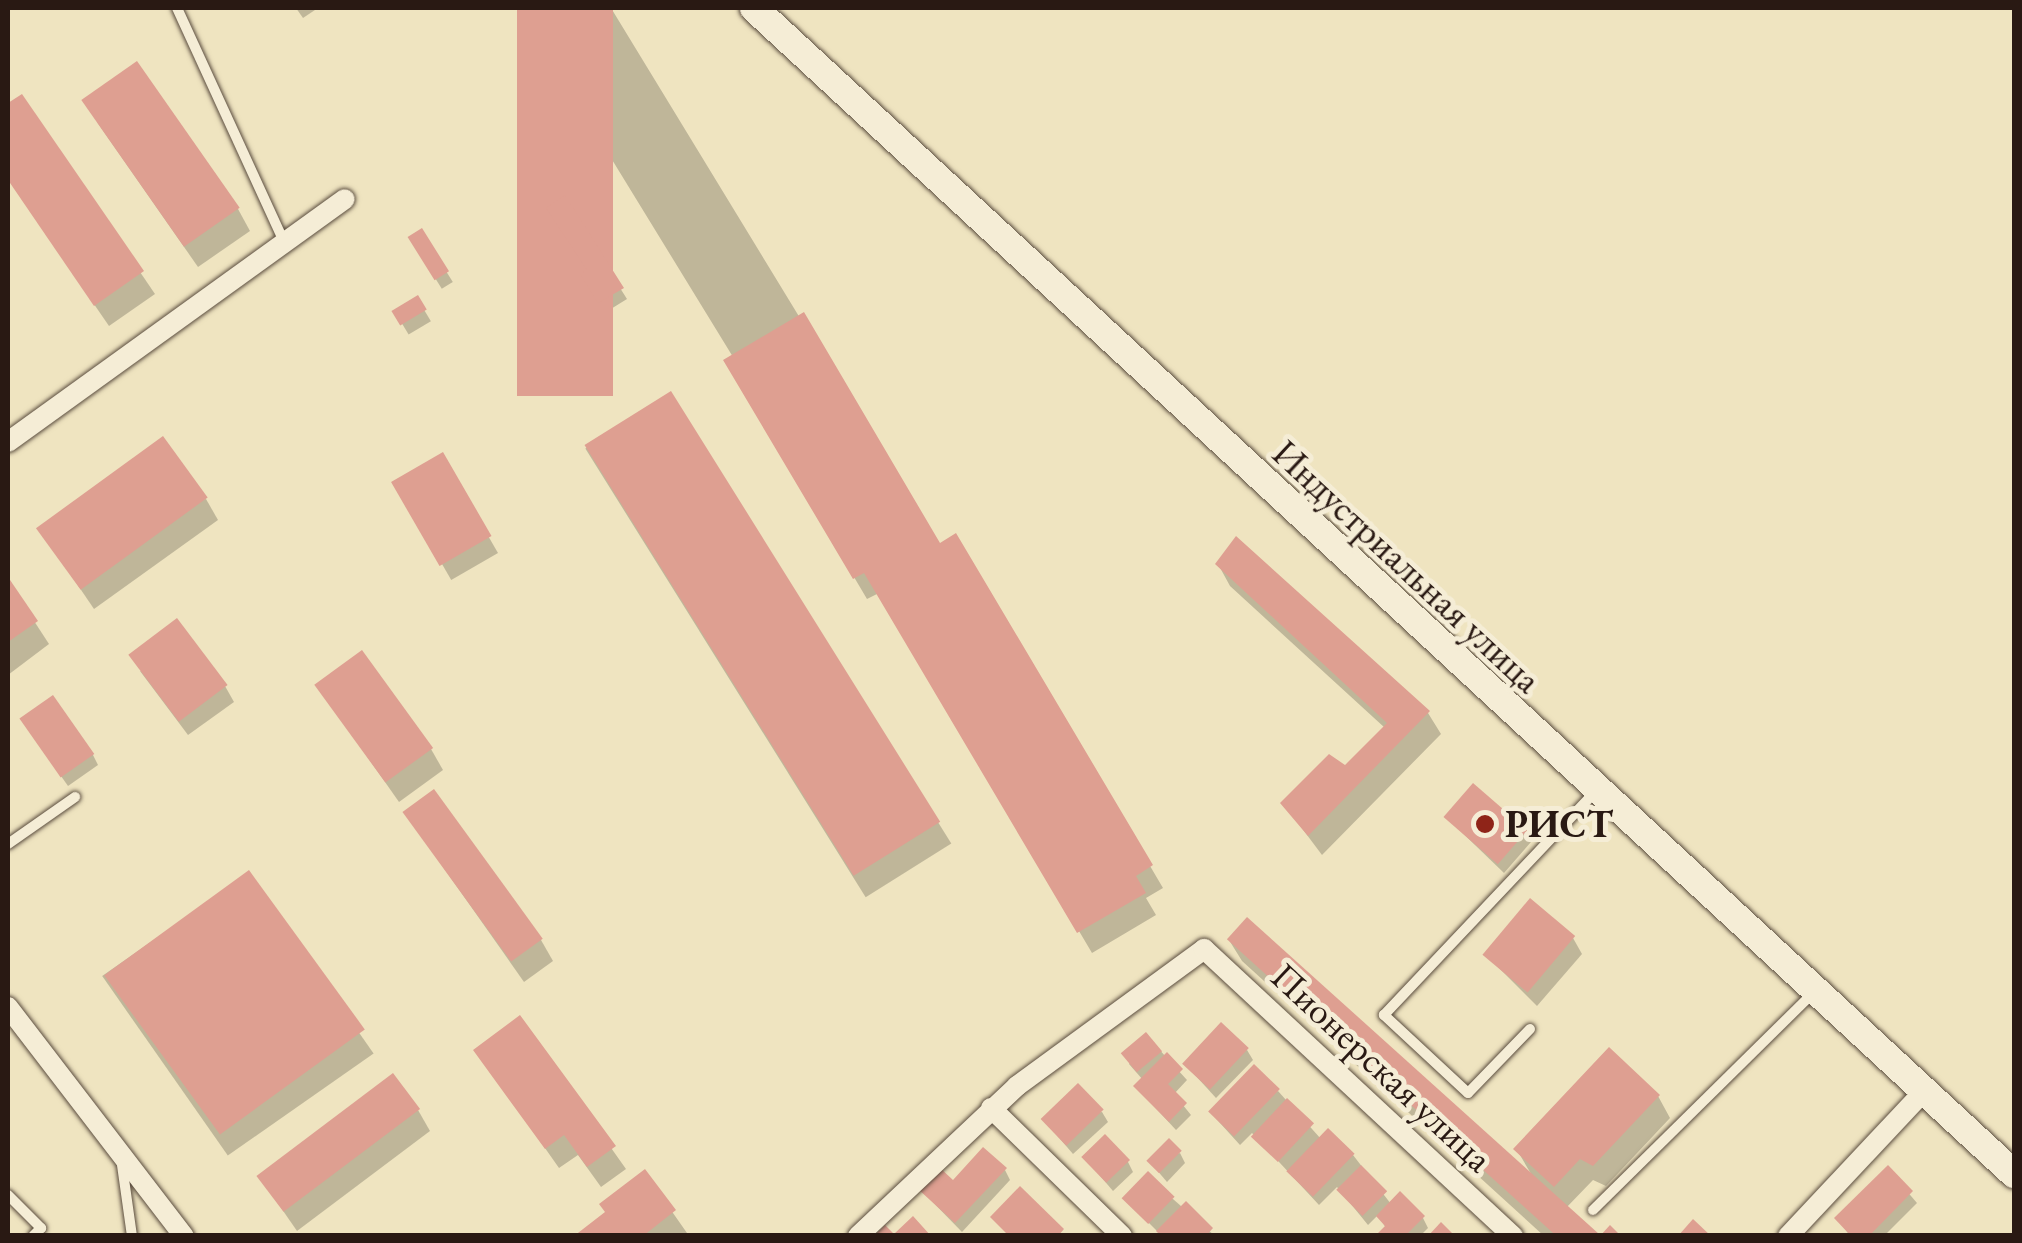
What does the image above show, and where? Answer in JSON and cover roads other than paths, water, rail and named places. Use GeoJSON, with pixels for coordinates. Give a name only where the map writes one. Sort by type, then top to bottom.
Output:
{"type":"FeatureCollection","features":[{"type":"Feature","properties":{"kind":"main road","name":"Индустриальная улица"},"geometry":{"type":"LineString","coordinates":[[754,8],[1595,792],[2014,1174]]}},
{"type":"Feature","properties":{"kind":"street"},"geometry":{"type":"LineString","coordinates":[[8,442],[345,199]]}},
{"type":"Feature","properties":{"kind":"street","name":"Пионерская улица"},"geometry":{"type":"LineString","coordinates":[[991,1108],[1204,949],[1513,1236]]}},
{"type":"Feature","properties":{"kind":"street"},"geometry":{"type":"LineString","coordinates":[[8,1007],[184,1236]]}},
{"type":"Feature","properties":{"kind":"street"},"geometry":{"type":"LineString","coordinates":[[1788,1236],[1923,1092]]}},
{"type":"Feature","properties":{"kind":"street"},"geometry":{"type":"LineString","coordinates":[[858,1236],[991,1108],[1122,1236]]}},
{"type":"Feature","properties":{"kind":"lane"},"geometry":{"type":"LineString","coordinates":[[177,8],[284,242]]}},
{"type":"Feature","properties":{"kind":"lane"},"geometry":{"type":"LineString","coordinates":[[1530,1029],[1468,1094],[1384,1015],[1595,792]]}},
{"type":"Feature","properties":{"kind":"lane"},"geometry":{"type":"LineString","coordinates":[[8,844],[75,798]]}},
{"type":"Feature","properties":{"kind":"lane"},"geometry":{"type":"LineString","coordinates":[[1592,1210],[1814,992]]}},
{"type":"Feature","properties":{"kind":"lane"},"geometry":{"type":"LineString","coordinates":[[122,1159],[132,1236]]}},
{"type":"Feature","properties":{"kind":"lane"},"geometry":{"type":"LineString","coordinates":[[8,1195],[40,1228],[34,1236]]}},
{"type":"Feature","properties":{"kind":"place","name":"РИСТ"},"geometry":{"type":"Point","coordinates":[1485,824]}}]}
